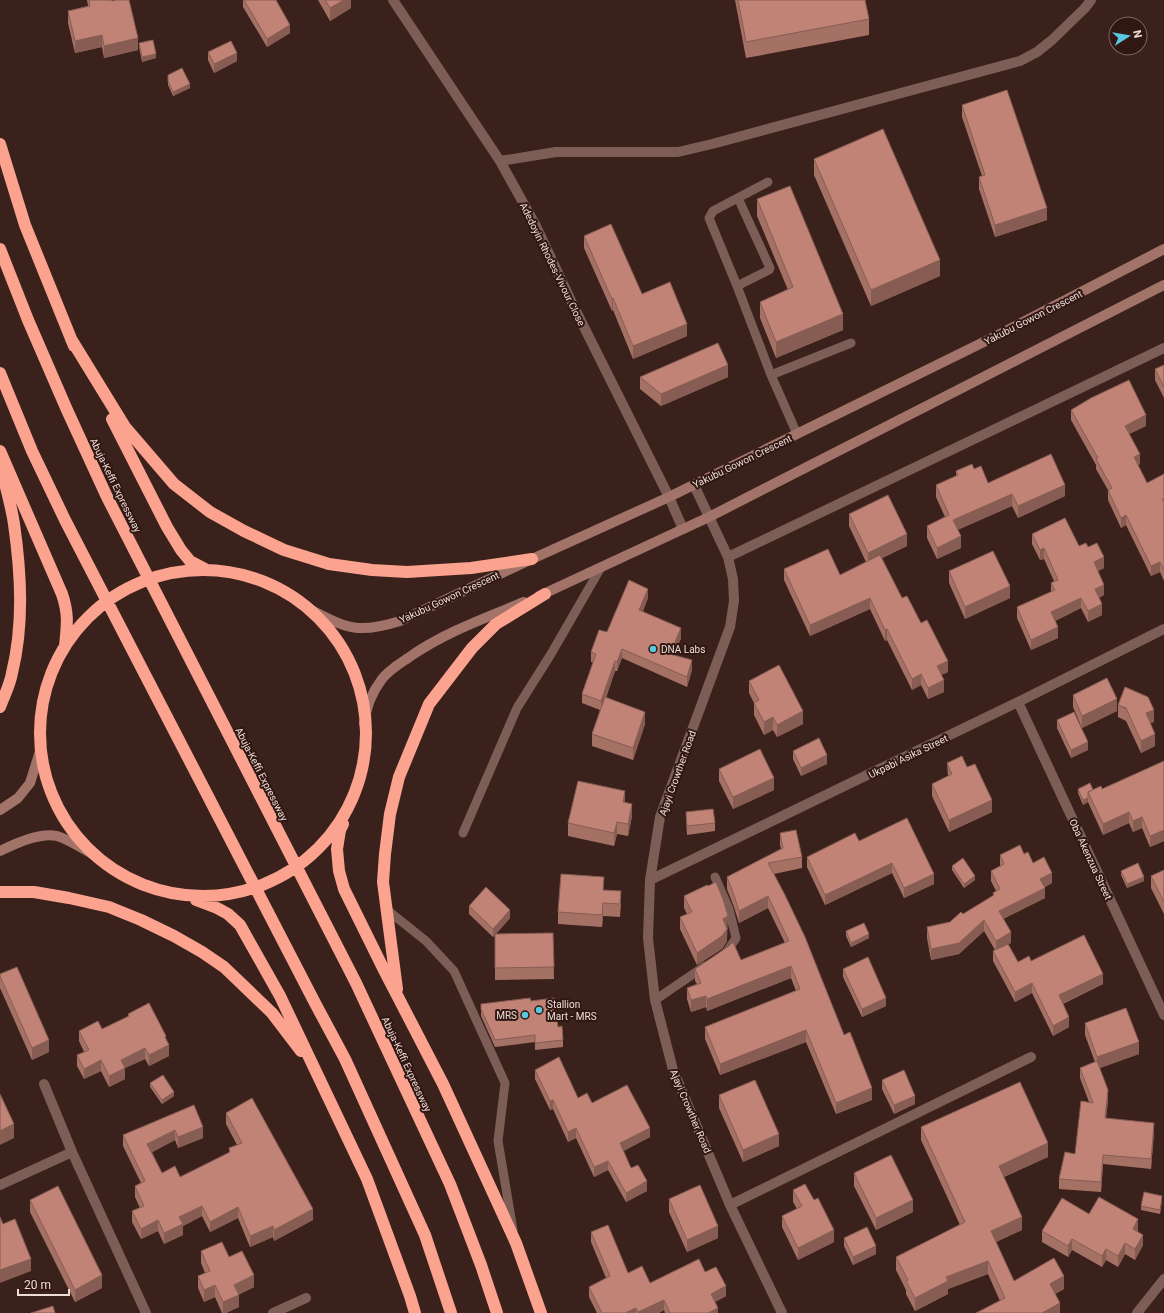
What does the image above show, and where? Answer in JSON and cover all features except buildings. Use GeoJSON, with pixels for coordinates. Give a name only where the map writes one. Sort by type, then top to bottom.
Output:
{"type":"FeatureCollection","features":[{"type":"Feature","properties":{"kind":"highway"},"geometry":{"type":"LineString","coordinates":[[0,144],[25,225],[71,340],[167,527],[181,550],[190,561],[205,569]]}},
{"type":"Feature","properties":{"kind":"highway","name":"Abuja-Keffi Expressway"},"geometry":{"type":"LineString","coordinates":[[0,249],[31,327],[107,497],[356,983],[450,1184],[481,1265],[497,1313]]}},
{"type":"Feature","properties":{"kind":"highway"},"geometry":{"type":"LineString","coordinates":[[71,340],[125,427],[174,484],[210,512],[244,531],[284,550],[329,564],[372,570],[407,572],[471,568],[532,559]]}},
{"type":"Feature","properties":{"kind":"highway"},"geometry":{"type":"LineString","coordinates":[[0,373],[32,451],[65,520],[314,1003],[345,1059],[425,1235],[451,1313]]}},
{"type":"Feature","properties":{"kind":"highway"},"geometry":{"type":"LineString","coordinates":[[0,451],[67,607],[68,620],[64,648]]}},
{"type":"Feature","properties":{"kind":"highway"},"geometry":{"type":"LineString","coordinates":[[0,464],[14,522],[20,576],[20,615],[17,648],[12,674],[0,707]]}},
{"type":"Feature","properties":{"kind":"highway"},"geometry":{"type":"LineString","coordinates":[[205,569],[232,572],[259,579],[284,590],[311,610],[336,638],[348,657],[357,677],[363,698],[364,724],[362,765],[349,808],[334,832],[316,853],[294,871],[269,884],[242,893],[214,897],[186,896],[161,892],[138,883],[116,871],[96,856],[78,838],[64,818],[53,796],[45,772],[41,748],[41,722],[45,696],[53,671],[64,648],[81,625],[101,606],[124,590],[150,579],[177,571],[205,569]]}},
{"type":"Feature","properties":{"kind":"highway"},"geometry":{"type":"LineString","coordinates":[[398,998],[382,882],[390,814],[399,777],[429,704],[472,648],[496,624],[545,594]]}},
{"type":"Feature","properties":{"kind":"highway","name":"Abuja-Keffi Expressway"},"geometry":{"type":"LineString","coordinates":[[349,808],[340,830],[338,850],[339,871],[344,889],[398,998],[444,1084],[516,1243],[541,1313]]}},
{"type":"Feature","properties":{"kind":"highway"},"geometry":{"type":"LineString","coordinates":[[0,892],[34,892],[109,907],[174,936],[224,967],[251,992],[272,1013],[316,1072]]}},
{"type":"Feature","properties":{"kind":"highway"},"geometry":{"type":"LineString","coordinates":[[186,896],[217,908],[228,914],[240,925],[280,996],[367,1179],[416,1313]]}},
{"type":"Feature","properties":{"kind":"main road","name":"Yakubu Gowon Crescent"},"geometry":{"type":"LineString","coordinates":[[311,610],[346,627],[363,629],[382,626],[400,620],[694,485],[1002,333],[1164,249]]}},
{"type":"Feature","properties":{"kind":"main road"},"geometry":{"type":"LineString","coordinates":[[364,724],[365,713],[374,691],[382,679],[395,666],[418,650],[455,631],[545,594],[709,517],[1164,285]]}},
{"type":"Feature","properties":{"kind":"main road"},"geometry":{"type":"LineString","coordinates":[[0,810],[18,798],[30,783],[41,748]]}},
{"type":"Feature","properties":{"kind":"main road"},"geometry":{"type":"LineString","coordinates":[[0,851],[29,839],[44,836],[56,836],[67,840],[96,856]]}},
{"type":"Feature","properties":{"kind":"street","name":"Adedoyin Rhodes-Vivour Close"},"geometry":{"type":"LineString","coordinates":[[393,0],[500,161],[536,226],[574,307],[669,497],[683,529]]}},
{"type":"Feature","properties":{"kind":"street"},"geometry":{"type":"LineString","coordinates":[[500,161],[556,152],[678,152],[1020,61],[1037,52],[1052,40],[1085,8],[1091,0]]}},
{"type":"Feature","properties":{"kind":"street"},"geometry":{"type":"LineString","coordinates":[[728,558],[1164,348]]}},
{"type":"Feature","properties":{"kind":"street","name":"Ajayi Crowther Road"},"geometry":{"type":"LineString","coordinates":[[694,485],[728,558],[734,601],[730,627],[660,817],[650,880],[648,938],[655,1000],[673,1070],[730,1205],[782,1313]]}},
{"type":"Feature","properties":{"kind":"street","name":"Ukpabi Asika Street"},"geometry":{"type":"LineString","coordinates":[[650,880],[1018,702],[1164,629]]}},
{"type":"Feature","properties":{"kind":"street","name":"Oba Akenzua Street"},"geometry":{"type":"LineString","coordinates":[[1018,702],[1164,1015]]}},
{"type":"Feature","properties":{"kind":"street"},"geometry":{"type":"LineString","coordinates":[[730,1205],[1031,1057]]}},
{"type":"Feature","properties":{"kind":"street"},"geometry":{"type":"LineString","coordinates":[[44,1084],[72,1152],[146,1313]]}},
{"type":"Feature","properties":{"kind":"street"},"geometry":{"type":"LineString","coordinates":[[0,1185],[72,1152]]}},
{"type":"Feature","properties":{"kind":"street"},"geometry":{"type":"LineString","coordinates":[[1137,1313],[1164,1279]]}},
{"type":"Feature","properties":{"kind":"street"},"geometry":{"type":"LineString","coordinates":[[274,1313],[306,1298]]}},
{"type":"Feature","properties":{"kind":"lane"},"geometry":{"type":"LineString","coordinates":[[768,182],[713,211],[709,218],[771,375],[797,434]]}},
{"type":"Feature","properties":{"kind":"lane"},"geometry":{"type":"LineString","coordinates":[[737,286],[769,270],[770,268],[738,198]]}},
{"type":"Feature","properties":{"kind":"lane"},"geometry":{"type":"LineString","coordinates":[[771,375],[851,343]]}},
{"type":"Feature","properties":{"kind":"lane"},"geometry":{"type":"LineString","coordinates":[[463,833],[517,708],[551,654],[600,568]]}},
{"type":"Feature","properties":{"kind":"lane"},"geometry":{"type":"LineString","coordinates":[[655,1000],[726,953],[736,938],[729,909],[715,877]]}},
{"type":"Feature","properties":{"kind":"lane"},"geometry":{"type":"LineString","coordinates":[[386,909],[426,941],[454,971],[505,1083],[498,1141],[516,1243]]}},
{"type":"Feature","properties":{"kind":"place","name":"DNA Labs"},"geometry":{"type":"Point","coordinates":[653,649]}},
{"type":"Feature","properties":{"kind":"place","name":"Stallion Mart - MRS"},"geometry":{"type":"Point","coordinates":[539,1010]}},
{"type":"Feature","properties":{"kind":"place","name":"MRS"},"geometry":{"type":"Point","coordinates":[525,1015]}}]}
